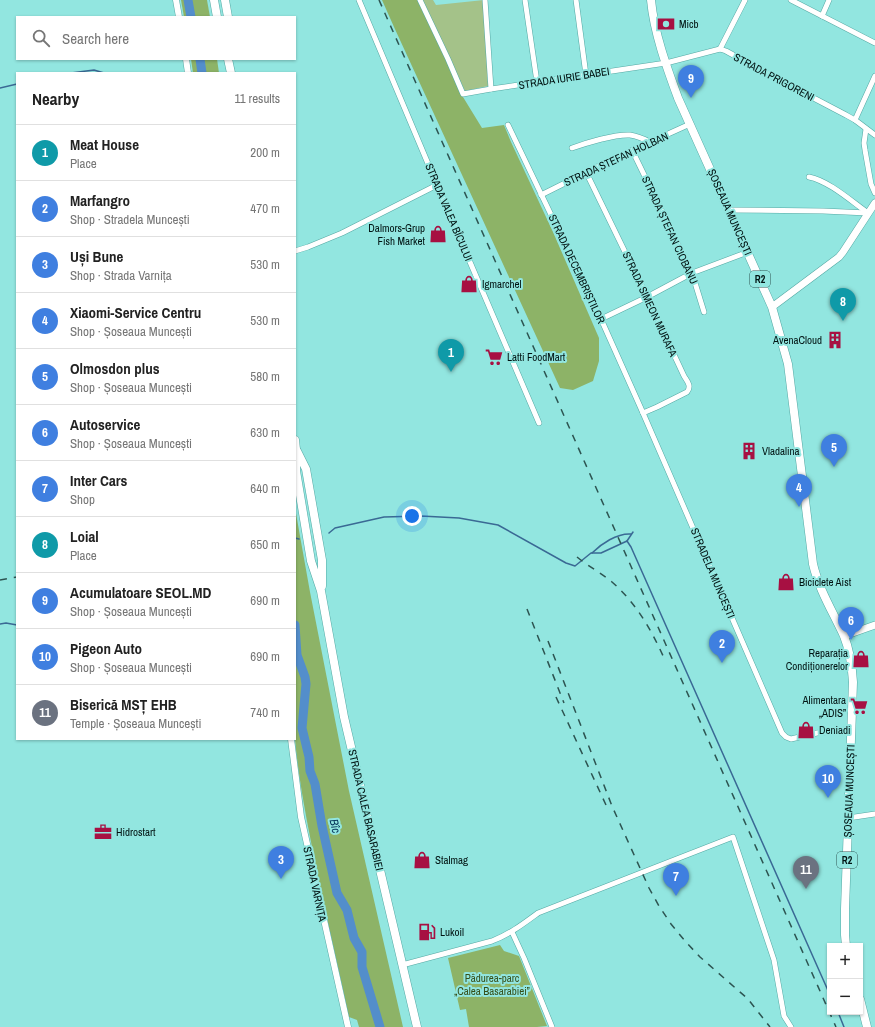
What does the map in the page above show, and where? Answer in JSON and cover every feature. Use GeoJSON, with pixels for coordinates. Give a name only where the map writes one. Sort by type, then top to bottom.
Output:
{"type":"FeatureCollection","features":[{"type":"Feature","properties":{"kind":"main road"},"geometry":{"type":"LineString","coordinates":[[214,0],[217,16]]}},
{"type":"Feature","properties":{"kind":"main road"},"geometry":{"type":"LineString","coordinates":[[225,0],[228,16]]}},
{"type":"Feature","properties":{"kind":"main road","name":"ȘOSEAUA MUNCEȘTI"},"geometry":{"type":"LineString","coordinates":[[651,0],[654,22],[674,88],[772,307],[788,364],[813,564],[820,588],[844,636],[852,664],[853,682],[848,818],[846,943]]}},
{"type":"Feature","properties":{"kind":"main road"},"geometry":{"type":"LineString","coordinates":[[772,307],[844,252],[875,203]]}},
{"type":"Feature","properties":{"kind":"main road","name":"STRADA CALEA BASARABIEI"},"geometry":{"type":"LineString","coordinates":[[296,450],[306,468],[322,560],[321,591]]}},
{"type":"Feature","properties":{"kind":"main road","name":"STRADA CALEA BASARABIEI"},"geometry":{"type":"LineString","coordinates":[[296,450],[296,471],[311,561],[321,591],[344,717],[417,1027]]}},
{"type":"Feature","properties":{"kind":"main road"},"geometry":{"type":"LineString","coordinates":[[299,491],[304,488],[309,490]]}},
{"type":"Feature","properties":{"kind":"main road"},"geometry":{"type":"LineString","coordinates":[[311,561],[317,562],[322,560]]}},
{"type":"Feature","properties":{"kind":"main road"},"geometry":{"type":"LineString","coordinates":[[844,636],[875,625]]}},
{"type":"Feature","properties":{"kind":"main road"},"geometry":{"type":"LineString","coordinates":[[863,1011],[867,1027]]}},
{"type":"Feature","properties":{"kind":"street"},"geometry":{"type":"LineString","coordinates":[[176,0],[179,16]]}},
{"type":"Feature","properties":{"kind":"street","name":"STRADA VALEA BÎCULUI"},"geometry":{"type":"LineString","coordinates":[[359,0],[539,423]]}},
{"type":"Feature","properties":{"kind":"street","name":"STRADA IURIE BABEI"},"geometry":{"type":"LineString","coordinates":[[420,0],[463,94],[666,63]]}},
{"type":"Feature","properties":{"kind":"street"},"geometry":{"type":"LineString","coordinates":[[484,0],[491,89]]}},
{"type":"Feature","properties":{"kind":"street"},"geometry":{"type":"LineString","coordinates":[[525,0],[537,82]]}},
{"type":"Feature","properties":{"kind":"street"},"geometry":{"type":"LineString","coordinates":[[576,0],[586,75]]}},
{"type":"Feature","properties":{"kind":"street"},"geometry":{"type":"LineString","coordinates":[[720,49],[745,0]]}},
{"type":"Feature","properties":{"kind":"street"},"geometry":{"type":"LineString","coordinates":[[791,0],[875,43]]}},
{"type":"Feature","properties":{"kind":"street"},"geometry":{"type":"LineString","coordinates":[[822,16],[829,0]]}},
{"type":"Feature","properties":{"kind":"street","name":"STRADA PRIGORENI"},"geometry":{"type":"LineString","coordinates":[[666,63],[720,49],[726,51],[855,120],[875,135]]}},
{"type":"Feature","properties":{"kind":"street"},"geometry":{"type":"LineString","coordinates":[[186,60],[188,72]]}},
{"type":"Feature","properties":{"kind":"street"},"geometry":{"type":"LineString","coordinates":[[855,120],[875,76]]}},
{"type":"Feature","properties":{"kind":"street","name":"STRADA ȘTEFAN HOLBAN"},"geometry":{"type":"LineString","coordinates":[[541,194],[690,124]]}},
{"type":"Feature","properties":{"kind":"street","name":"STRADA DECEMBRIȘTILOR"},"geometry":{"type":"LineString","coordinates":[[508,125],[601,319],[643,413]]}},
{"type":"Feature","properties":{"kind":"street"},"geometry":{"type":"LineString","coordinates":[[866,129],[864,148],[871,184],[875,193]]}},
{"type":"Feature","properties":{"kind":"street"},"geometry":{"type":"LineString","coordinates":[[572,148],[605,138],[629,135],[650,142]]}},
{"type":"Feature","properties":{"kind":"street","name":"STRADA ȘTEFAN CIOBANU"},"geometry":{"type":"LineString","coordinates":[[632,150],[692,273],[704,312]]}},
{"type":"Feature","properties":{"kind":"street","name":"STRADA SIMEON MURAFA"},"geometry":{"type":"LineString","coordinates":[[586,172],[690,386],[687,392],[643,413]]}},
{"type":"Feature","properties":{"kind":"street"},"geometry":{"type":"LineString","coordinates":[[809,177],[826,184],[868,213]]}},
{"type":"Feature","properties":{"kind":"street"},"geometry":{"type":"LineString","coordinates":[[296,251],[308,248],[342,233],[437,185]]}},
{"type":"Feature","properties":{"kind":"street"},"geometry":{"type":"LineString","coordinates":[[729,210],[868,213]]}},
{"type":"Feature","properties":{"kind":"street"},"geometry":{"type":"LineString","coordinates":[[601,319],[692,273],[748,252]]}},
{"type":"Feature","properties":{"kind":"street","name":"STRADELA MUNCEȘTI"},"geometry":{"type":"LineString","coordinates":[[643,413],[782,733],[791,739],[817,732],[851,729]]}},
{"type":"Feature","properties":{"kind":"street","name":"STRADA VARNIȚA"},"geometry":{"type":"LineString","coordinates":[[291,740],[301,817],[348,1027]]}},
{"type":"Feature","properties":{"kind":"street"},"geometry":{"type":"LineString","coordinates":[[848,818],[875,814]]}},
{"type":"Feature","properties":{"kind":"street"},"geometry":{"type":"LineString","coordinates":[[402,965],[492,941],[512,932],[538,913],[734,837],[774,960],[784,1016],[791,1027]]}},
{"type":"Feature","properties":{"kind":"street"},"geometry":{"type":"LineString","coordinates":[[512,932],[552,1027]]}},
{"type":"Feature","properties":{"kind":"green space"},"geometry":{"type":"Polygon","coordinates":[[[181,0],[207,0],[210,16],[184,16],[181,0]]]}},
{"type":"Feature","properties":{"kind":"green space"},"geometry":{"type":"Polygon","coordinates":[[[382,0],[418,0],[463,97],[482,128],[504,125],[599,338],[599,361],[593,381],[573,390],[560,388],[382,0]]]}},
{"type":"Feature","properties":{"kind":"green space"},"geometry":{"type":"Polygon","coordinates":[[[420,0],[433,0],[436,5],[484,0],[488,86],[465,91],[420,0]]]}},
{"type":"Feature","properties":{"kind":"green space"},"geometry":{"type":"Polygon","coordinates":[[[191,60],[217,60],[219,72],[193,72],[191,60]]]}},
{"type":"Feature","properties":{"kind":"green space"},"geometry":{"type":"Polygon","coordinates":[[[296,514],[349,791],[403,1027],[359,1027],[357,1020],[349,1017],[318,877],[295,740],[296,514]]]}},
{"type":"Feature","properties":{"kind":"green space","name":"Pădurea-parc „Calea Basarabiei”"},"geometry":{"type":"Polygon","coordinates":[[[500,945],[504,951],[519,956],[547,1026],[469,1027],[466,1009],[460,1010],[448,958],[500,945]]]}},
{"type":"Feature","properties":{"kind":"waterway","name":"Bîc"},"geometry":{"type":"LineString","coordinates":[[188,0],[191,16]]}},
{"type":"Feature","properties":{"kind":"waterway","name":"Bîc"},"geometry":{"type":"LineString","coordinates":[[200,60],[202,72]]}},
{"type":"Feature","properties":{"kind":"waterway"},"geometry":{"type":"LineString","coordinates":[[79,72],[94,70],[101,72]]}},
{"type":"Feature","properties":{"kind":"waterway"},"geometry":{"type":"LineString","coordinates":[[0,88],[16,84]]}},
{"type":"Feature","properties":{"kind":"waterway"},"geometry":{"type":"LineString","coordinates":[[329,533],[335,528],[384,517],[421,516],[459,518],[498,525],[566,563],[575,566],[591,553],[601,553],[627,541],[631,547],[827,988]]}},
{"type":"Feature","properties":{"kind":"waterway"},"geometry":{"type":"LineString","coordinates":[[627,541],[633,532]]}},
{"type":"Feature","properties":{"kind":"waterway"},"geometry":{"type":"LineString","coordinates":[[592,553],[615,537],[631,534]]}},
{"type":"Feature","properties":{"kind":"waterway"},"geometry":{"type":"LineString","coordinates":[[0,624],[6,623],[16,625]]}},
{"type":"Feature","properties":{"kind":"waterway","name":"Bîc"},"geometry":{"type":"LineString","coordinates":[[296,640],[297,655],[306,684],[302,728],[309,757],[310,771],[315,784],[322,826],[337,893],[347,910],[354,938],[362,952],[362,967],[380,1027]]}},
{"type":"Feature","properties":{"kind":"waterway"},"geometry":{"type":"LineString","coordinates":[[839,1015],[844,1027]]}},
{"type":"Feature","properties":{"kind":"railway"},"geometry":{"type":"LineString","coordinates":[[379,0],[836,1027]]}},
{"type":"Feature","properties":{"kind":"railway"},"geometry":{"type":"LineString","coordinates":[[577,557],[621,590],[642,617],[664,658]]}},
{"type":"Feature","properties":{"kind":"railway"},"geometry":{"type":"LineString","coordinates":[[0,580],[16,577]]}},
{"type":"Feature","properties":{"kind":"railway"},"geometry":{"type":"LineString","coordinates":[[527,609],[564,703]]}},
{"type":"Feature","properties":{"kind":"railway"},"geometry":{"type":"LineString","coordinates":[[548,641],[612,806],[649,888],[659,906],[685,941],[700,957],[748,999],[770,1027]]}},
{"type":"Feature","properties":{"kind":"railway"},"geometry":{"type":"LineString","coordinates":[[556,697],[606,805]]}},
{"type":"Feature","properties":{"kind":"place","name":"Micb"},"geometry":{"type":"Point","coordinates":[666,24]}},
{"type":"Feature","properties":{"kind":"place","name":"Acumulatoare SEOL.MD"},"geometry":{"type":"Point","coordinates":[691,98]}},
{"type":"Feature","properties":{"kind":"place","name":"Dalmors-Grup Fish Market"},"geometry":{"type":"Point","coordinates":[438,234]}},
{"type":"Feature","properties":{"kind":"place","name":"Igmarchel"},"geometry":{"type":"Point","coordinates":[469,284]}},
{"type":"Feature","properties":{"kind":"place","name":"Loial"},"geometry":{"type":"Point","coordinates":[843,321]}},
{"type":"Feature","properties":{"kind":"place","name":"AvenaCloud"},"geometry":{"type":"Point","coordinates":[835,340]}},
{"type":"Feature","properties":{"kind":"place","name":"Latti FoodMart"},"geometry":{"type":"Point","coordinates":[494,357]}},
{"type":"Feature","properties":{"kind":"place","name":"Meat House"},"geometry":{"type":"Point","coordinates":[451,372]}},
{"type":"Feature","properties":{"kind":"place","name":"Vladalina"},"geometry":{"type":"Point","coordinates":[749,451]}},
{"type":"Feature","properties":{"kind":"place","name":"Olmosdon plus"},"geometry":{"type":"Point","coordinates":[834,467]}},
{"type":"Feature","properties":{"kind":"place","name":"Xiaomi-Service Centru"},"geometry":{"type":"Point","coordinates":[799,507]}},
{"type":"Feature","properties":{"kind":"place","name":"Biciclete Aist"},"geometry":{"type":"Point","coordinates":[786,582]}},
{"type":"Feature","properties":{"kind":"place","name":"Autoservice"},"geometry":{"type":"Point","coordinates":[851,640]}},
{"type":"Feature","properties":{"kind":"place","name":"Reparația Condiționerelor"},"geometry":{"type":"Point","coordinates":[861,659]}},
{"type":"Feature","properties":{"kind":"place","name":"Marfangro"},"geometry":{"type":"Point","coordinates":[722,663]}},
{"type":"Feature","properties":{"kind":"place","name":"Alimentara „ADIS”"},"geometry":{"type":"Point","coordinates":[859,706]}},
{"type":"Feature","properties":{"kind":"place","name":"Deniadi"},"geometry":{"type":"Point","coordinates":[806,730]}},
{"type":"Feature","properties":{"kind":"place","name":"Pigeon Auto"},"geometry":{"type":"Point","coordinates":[828,798]}},
{"type":"Feature","properties":{"kind":"place","name":"Hidrostart"},"geometry":{"type":"Point","coordinates":[103,832]}},
{"type":"Feature","properties":{"kind":"place","name":"Stalmag"},"geometry":{"type":"Point","coordinates":[422,860]}},
{"type":"Feature","properties":{"kind":"place","name":"Uși Bune"},"geometry":{"type":"Point","coordinates":[281,879]}},
{"type":"Feature","properties":{"kind":"place","name":"Biserică MSȚ EHB"},"geometry":{"type":"Point","coordinates":[806,889]}},
{"type":"Feature","properties":{"kind":"place","name":"Inter Cars"},"geometry":{"type":"Point","coordinates":[676,896]}},
{"type":"Feature","properties":{"kind":"place","name":"Lukoil"},"geometry":{"type":"Point","coordinates":[427,932]}}]}
